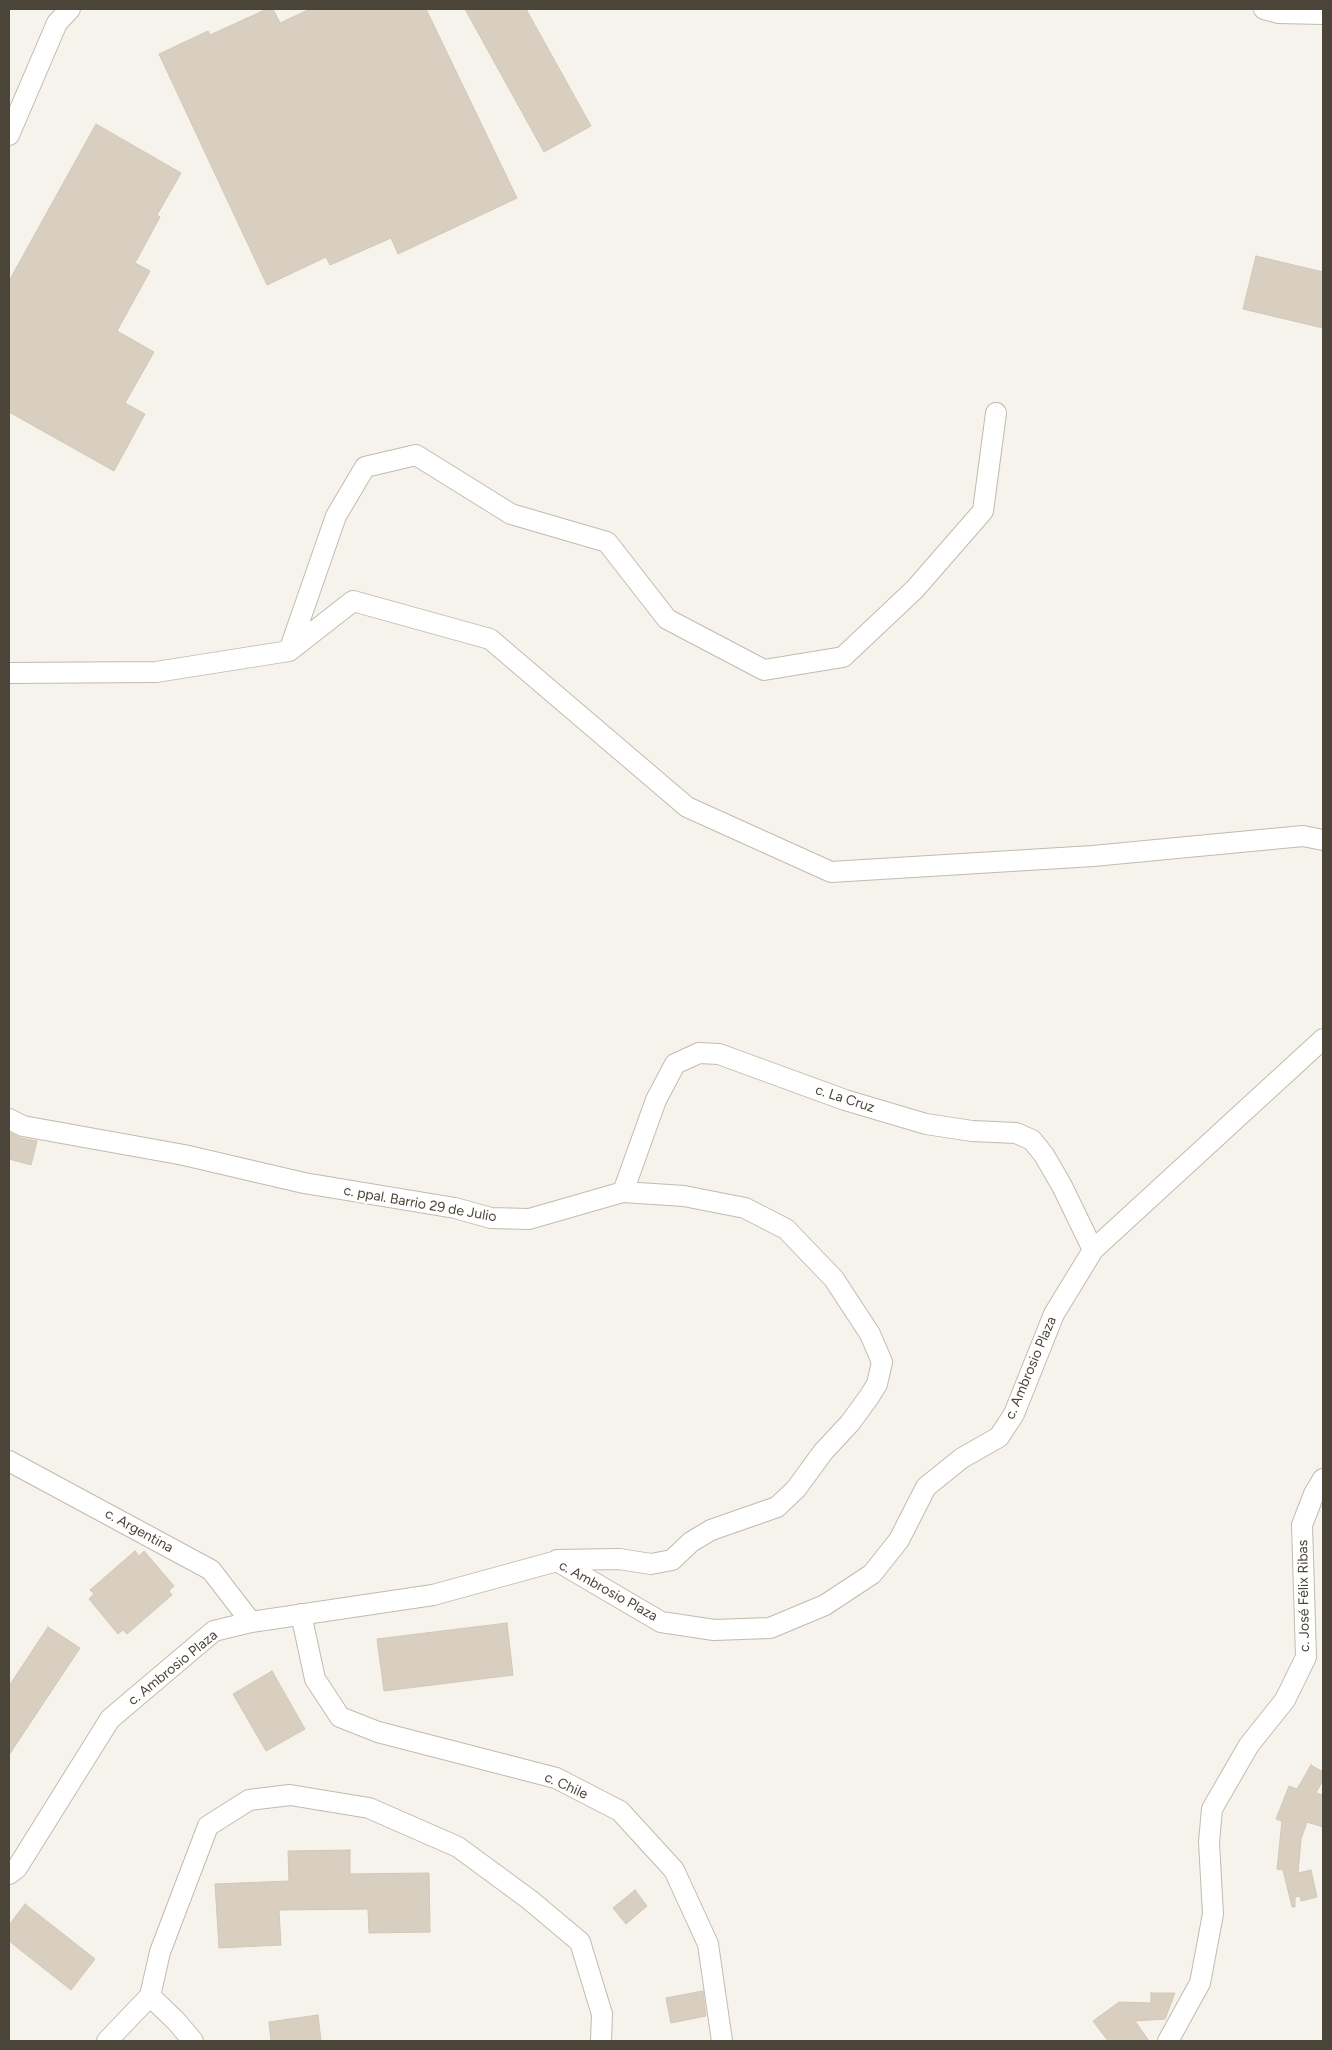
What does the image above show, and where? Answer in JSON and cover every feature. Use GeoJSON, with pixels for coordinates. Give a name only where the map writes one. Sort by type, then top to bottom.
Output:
{"type":"FeatureCollection","features":[{"type":"Feature","properties":{"kind":"street"},"geometry":{"type":"LineString","coordinates":[[9,135],[57,23],[70,9]]}},
{"type":"Feature","properties":{"kind":"street"},"geometry":{"type":"LineString","coordinates":[[1264,9],[1279,13],[1323,14]]}},
{"type":"Feature","properties":{"kind":"street"},"geometry":{"type":"LineString","coordinates":[[290,651],[336,516],[365,467],[416,455],[511,514],[607,542],[667,619],[764,670],[843,657],[915,589],[983,511],[996,413]]}},
{"type":"Feature","properties":{"kind":"street"},"geometry":{"type":"LineString","coordinates":[[9,673],[156,672],[290,651],[353,601],[490,639],[687,807],[831,872],[1093,856],[1303,836],[1323,840]]}},
{"type":"Feature","properties":{"kind":"street","name":"c. Ambrosio Plaza"},"geometry":{"type":"LineString","coordinates":[[9,1874],[17,1868],[110,1719],[214,1631],[251,1622],[433,1595],[557,1560],[661,1622],[714,1630],[770,1628],[825,1605],[872,1574],[899,1540],[926,1486],[962,1458],[999,1437],[1014,1414],[1054,1314],[1093,1250],[1323,1038]]}},
{"type":"Feature","properties":{"kind":"street","name":"c. La Cruz"},"geometry":{"type":"LineString","coordinates":[[623,1192],[656,1100],[675,1064],[699,1053],[719,1054],[845,1100],[926,1124],[972,1131],[1016,1133],[1032,1140],[1044,1155],[1062,1186],[1093,1250]]}},
{"type":"Feature","properties":{"kind":"street","name":"c. ppal. Barrio 29 de Julio"},"geometry":{"type":"LineString","coordinates":[[9,1119],[23,1126],[184,1155],[304,1183],[454,1208],[491,1218],[529,1219],[623,1192],[684,1196],[744,1208],[786,1229],[834,1279],[870,1334],[882,1362],[877,1384],[869,1397],[823,1452],[796,1489],[777,1507],[710,1530],[691,1542],[672,1560],[651,1564],[619,1559],[557,1560]]}},
{"type":"Feature","properties":{"kind":"street","name":"c. Argentina"},"geometry":{"type":"LineString","coordinates":[[9,1461],[211,1570],[251,1622]]}},
{"type":"Feature","properties":{"kind":"street","name":"c. José Félix Ribas"},"geometry":{"type":"LineString","coordinates":[[1168,2041],[1200,1983],[1213,1914],[1209,1842],[1212,1810],[1249,1745],[1285,1700],[1306,1657],[1302,1525],[1314,1494],[1323,1479]]}},
{"type":"Feature","properties":{"kind":"street","name":"c. Chile"},"geometry":{"type":"LineString","coordinates":[[301,1614],[315,1680],[340,1717],[378,1732],[556,1778],[620,1811],[674,1870],[708,1944],[722,2041]]}},
{"type":"Feature","properties":{"kind":"street"},"geometry":{"type":"LineString","coordinates":[[107,2041],[150,1996],[160,1952],[208,1826],[249,1800],[290,1795],[369,1808],[458,1847],[530,1900],[580,1942],[602,2014],[601,2041]]}},
{"type":"Feature","properties":{"kind":"street"},"geometry":{"type":"LineString","coordinates":[[150,1996],[176,2021],[193,2041]]}},
{"type":"Feature","properties":{"kind":"building"},"geometry":{"type":"Polygon","coordinates":[[[267,9],[273,9],[280,23],[310,9],[426,9],[517,198],[398,254],[391,238],[330,265],[326,257],[267,285],[159,54],[208,31],[210,35],[267,9]]]}},
{"type":"Feature","properties":{"kind":"building"},"geometry":{"type":"Polygon","coordinates":[[[465,9],[526,9],[591,126],[544,152],[465,9]]]}},
{"type":"Feature","properties":{"kind":"building"},"geometry":{"type":"Polygon","coordinates":[[[96,124],[181,173],[157,215],[160,217],[135,263],[150,271],[117,331],[154,352],[125,403],[145,414],[114,471],[9,412],[9,281],[96,124]]]}},
{"type":"Feature","properties":{"kind":"building"},"geometry":{"type":"Polygon","coordinates":[[[1256,256],[1323,272],[1323,328],[1243,309],[1256,256]]]}},
{"type":"Feature","properties":{"kind":"building"},"geometry":{"type":"Polygon","coordinates":[[[9,1132],[21,1138],[37,1141],[31,1165],[9,1159],[9,1132]]]}},
{"type":"Feature","properties":{"kind":"building"},"geometry":{"type":"Polygon","coordinates":[[[135,1551],[139,1556],[144,1551],[174,1586],[169,1591],[172,1595],[127,1634],[123,1630],[118,1634],[89,1599],[94,1594],[90,1590],[135,1551]]]}},
{"type":"Feature","properties":{"kind":"building"},"geometry":{"type":"Polygon","coordinates":[[[507,1623],[513,1675],[384,1691],[377,1639],[507,1623]]]}},
{"type":"Feature","properties":{"kind":"building"},"geometry":{"type":"Polygon","coordinates":[[[48,1627],[80,1648],[9,1755],[9,1686],[48,1627]]]}},
{"type":"Feature","properties":{"kind":"building"},"geometry":{"type":"Polygon","coordinates":[[[272,1671],[305,1729],[266,1751],[233,1694],[272,1671]]]}},
{"type":"Feature","properties":{"kind":"building"},"geometry":{"type":"Polygon","coordinates":[[[1311,1765],[1323,1772],[1323,1780],[1316,1793],[1323,1795],[1323,1827],[1307,1822],[1301,1839],[1298,1873],[1311,1870],[1317,1897],[1301,1901],[1300,1896],[1295,1897],[1295,1907],[1292,1907],[1283,1870],[1277,1869],[1282,1821],[1276,1819],[1289,1786],[1297,1789],[1311,1765]]]}},
{"type":"Feature","properties":{"kind":"building"},"geometry":{"type":"Polygon","coordinates":[[[350,1850],[350,1874],[429,1873],[430,1932],[369,1933],[368,1909],[279,1910],[281,1945],[219,1948],[215,1884],[289,1881],[288,1851],[350,1850]]]}},
{"type":"Feature","properties":{"kind":"building"},"geometry":{"type":"Polygon","coordinates":[[[635,1890],[647,1906],[626,1924],[613,1908],[635,1890]]]}},
{"type":"Feature","properties":{"kind":"building"},"geometry":{"type":"Polygon","coordinates":[[[25,1904],[95,1959],[71,1990],[9,1941],[9,1925],[25,1904]]]}},
{"type":"Feature","properties":{"kind":"building"},"geometry":{"type":"Polygon","coordinates":[[[703,1991],[706,2016],[671,2023],[666,1998],[703,1991]]]}},
{"type":"Feature","properties":{"kind":"building"},"geometry":{"type":"Polygon","coordinates":[[[1151,1993],[1175,1993],[1165,2019],[1135,2021],[1149,2041],[1108,2041],[1093,2021],[1119,2002],[1151,2003],[1151,1993]]]}},
{"type":"Feature","properties":{"kind":"building"},"geometry":{"type":"Polygon","coordinates":[[[318,2015],[321,2041],[271,2041],[269,2022],[318,2015]]]}}]}
